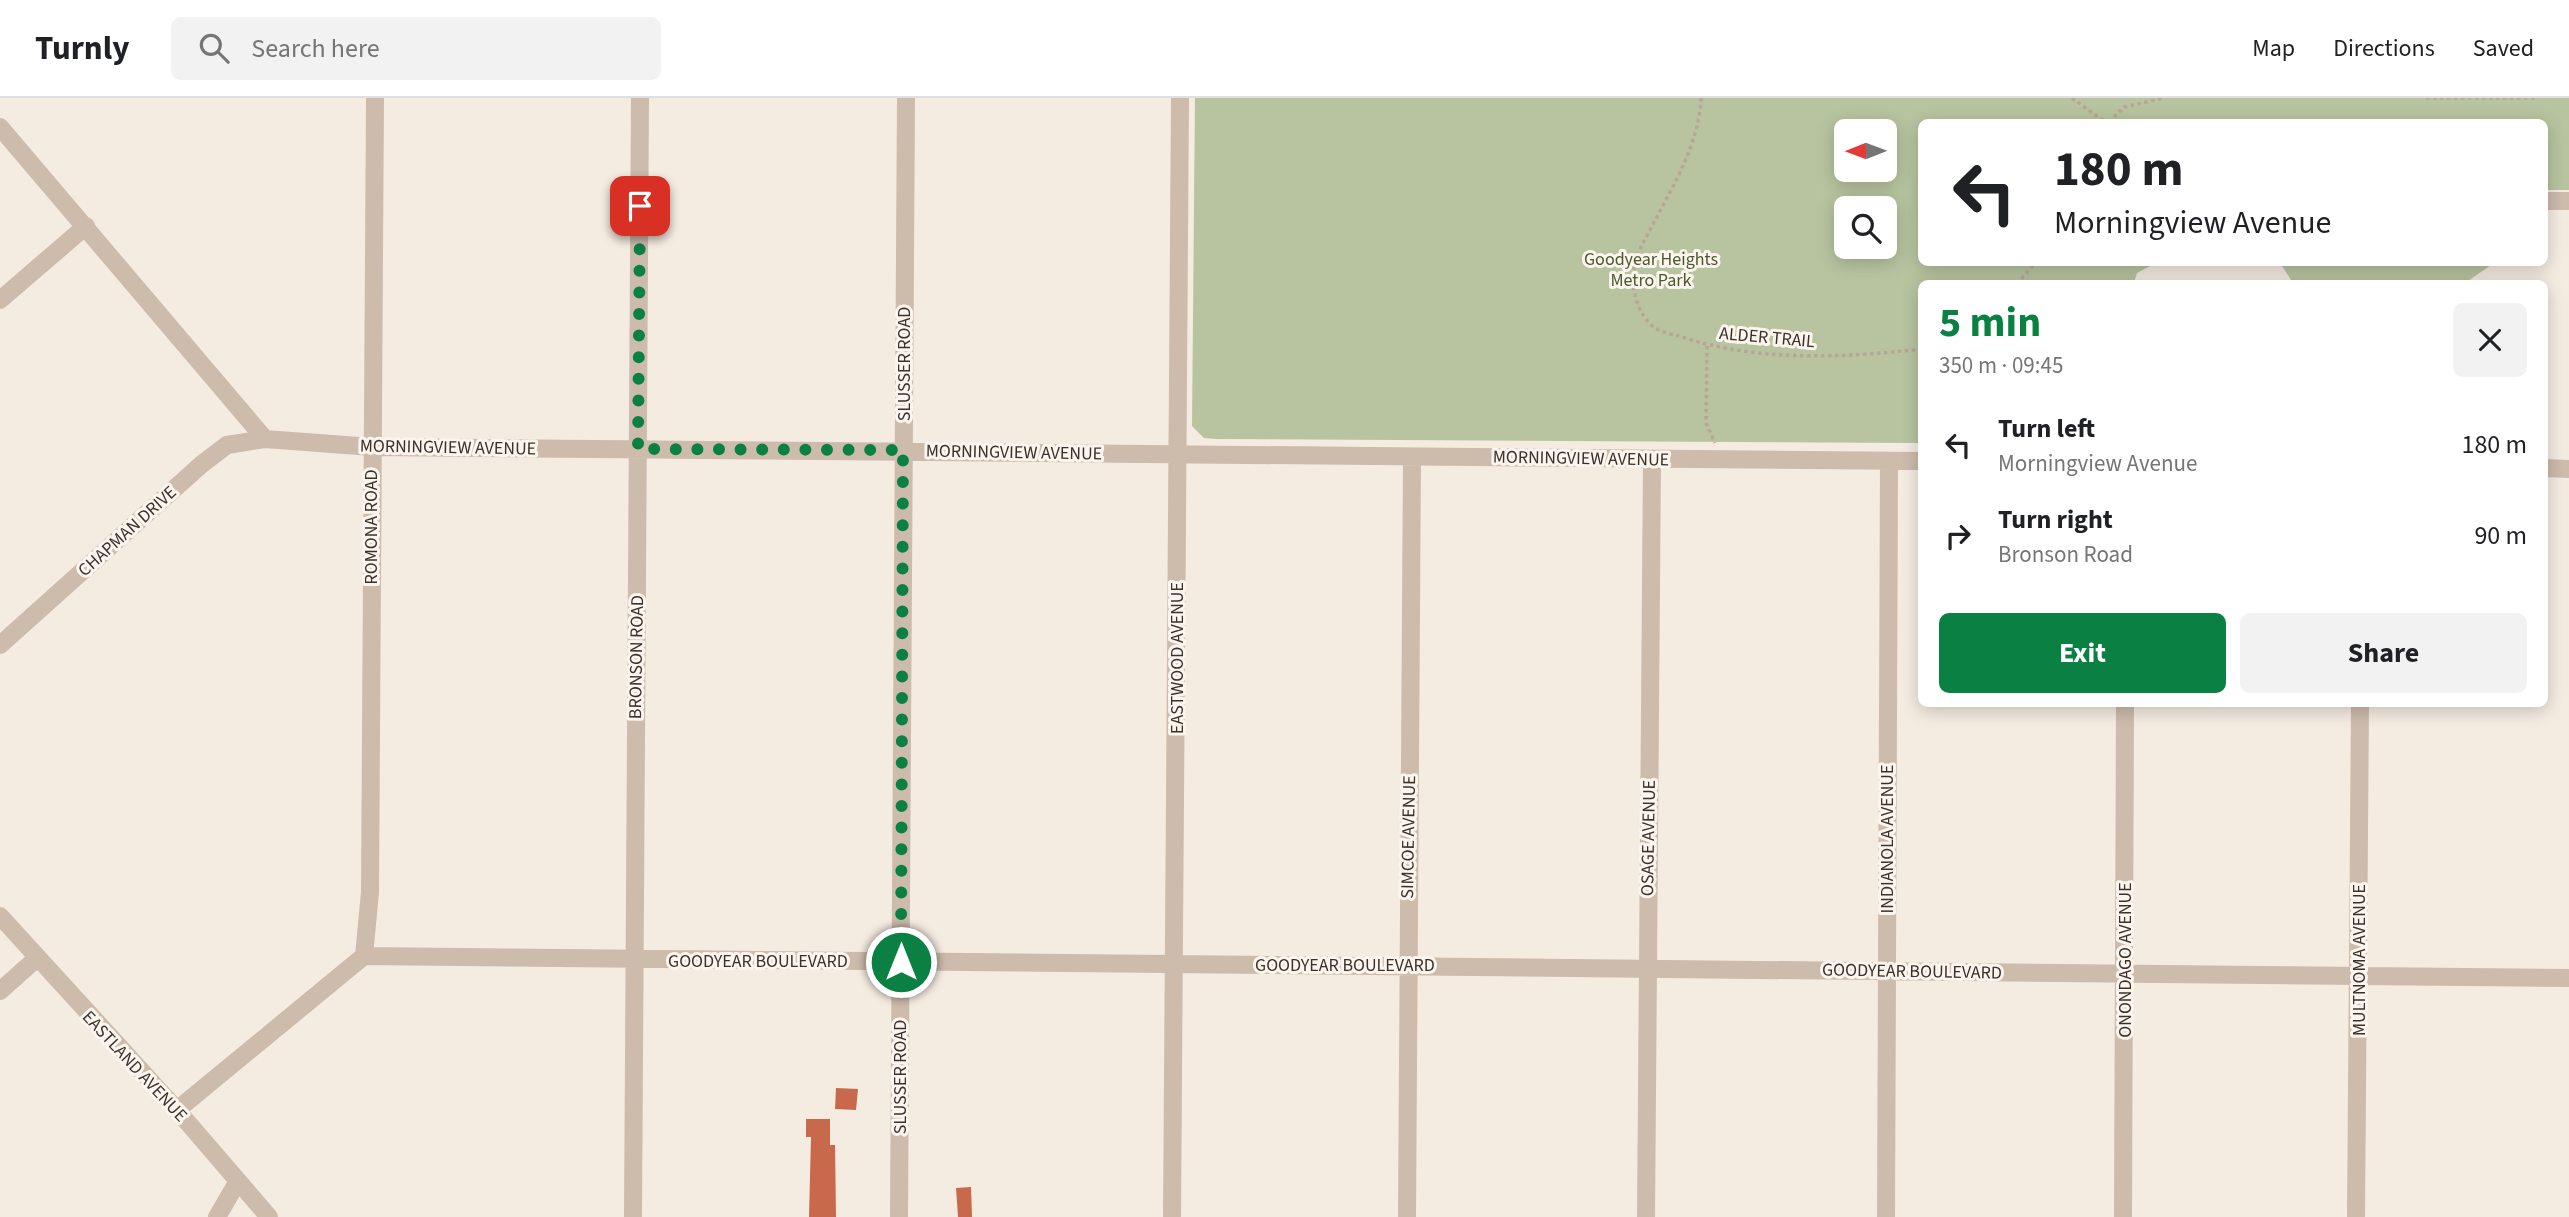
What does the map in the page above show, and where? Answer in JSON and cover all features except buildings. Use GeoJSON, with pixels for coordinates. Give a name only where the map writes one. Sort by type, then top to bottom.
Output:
{"type":"FeatureCollection","features":[{"type":"Feature","properties":{"kind":"street","name":"ROMONA ROAD"},"geometry":{"type":"LineString","coordinates":[[365,956],[370,892],[375,98]]}},
{"type":"Feature","properties":{"kind":"street","name":"BRONSON ROAD"},"geometry":{"type":"LineString","coordinates":[[633,1217],[640,98]]}},
{"type":"Feature","properties":{"kind":"street","name":"SLUSSER ROAD"},"geometry":{"type":"LineString","coordinates":[[899,1217],[906,98]]}},
{"type":"Feature","properties":{"kind":"street","name":"EASTWOOD AVENUE"},"geometry":{"type":"LineString","coordinates":[[1172,1217],[1180,98]]}},
{"type":"Feature","properties":{"kind":"street"},"geometry":{"type":"LineString","coordinates":[[0,127],[265,439]]}},
{"type":"Feature","properties":{"kind":"street"},"geometry":{"type":"LineString","coordinates":[[2548,201],[2569,201]]}},
{"type":"Feature","properties":{"kind":"street"},"geometry":{"type":"LineString","coordinates":[[0,300],[86,226]]}},
{"type":"Feature","properties":{"kind":"street","name":"MORNINGVIEW AVENUE"},"geometry":{"type":"LineString","coordinates":[[265,439],[372,447],[1918,461]]}},
{"type":"Feature","properties":{"kind":"street","name":"CHAPMAN DRIVE"},"geometry":{"type":"LineString","coordinates":[[0,645],[202,464],[227,445],[265,439]]}},
{"type":"Feature","properties":{"kind":"street","name":"SIMCOE AVENUE"},"geometry":{"type":"LineString","coordinates":[[1407,1217],[1412,457]]}},
{"type":"Feature","properties":{"kind":"street","name":"OSAGE AVENUE"},"geometry":{"type":"LineString","coordinates":[[1646,1217],[1653,459]]}},
{"type":"Feature","properties":{"kind":"street","name":"INDIANOLA AVENUE"},"geometry":{"type":"LineString","coordinates":[[1886,1217],[1889,461]]}},
{"type":"Feature","properties":{"kind":"street"},"geometry":{"type":"LineString","coordinates":[[2548,468],[2569,469]]}},
{"type":"Feature","properties":{"kind":"street","name":"ONONDAGO AVENUE"},"geometry":{"type":"LineString","coordinates":[[2123,1217],[2125,707]]}},
{"type":"Feature","properties":{"kind":"street","name":"MULTNOMA AVENUE"},"geometry":{"type":"LineString","coordinates":[[2356,1217],[2360,707]]}},
{"type":"Feature","properties":{"kind":"street","name":"EASTLAND AVENUE"},"geometry":{"type":"LineString","coordinates":[[0,916],[36,959],[177,1110],[269,1217]]}},
{"type":"Feature","properties":{"kind":"street"},"geometry":{"type":"LineString","coordinates":[[177,1110],[365,956]]}},
{"type":"Feature","properties":{"kind":"street","name":"GOODYEAR BOULEVARD"},"geometry":{"type":"LineString","coordinates":[[365,956],[1886,969],[2126,976],[2569,978]]}},
{"type":"Feature","properties":{"kind":"street"},"geometry":{"type":"LineString","coordinates":[[0,991],[36,959]]}},
{"type":"Feature","properties":{"kind":"street"},"geometry":{"type":"LineString","coordinates":[[217,1217],[237,1181]]}},
{"type":"Feature","properties":{"kind":"path","name":"ALDER TRAIL"},"geometry":{"type":"LineString","coordinates":[[1701,98],[1700,113],[1685,164],[1636,258],[1632,278],[1640,312],[1655,328],[1707,346],[1748,352],[1856,357],[1918,349]]}},
{"type":"Feature","properties":{"kind":"path"},"geometry":{"type":"LineString","coordinates":[[2072,98],[2103,119]]}},
{"type":"Feature","properties":{"kind":"path"},"geometry":{"type":"LineString","coordinates":[[2110,119],[2124,107],[2164,98]]}},
{"type":"Feature","properties":{"kind":"path"},"geometry":{"type":"LineString","coordinates":[[2426,98],[2536,98]]}},
{"type":"Feature","properties":{"kind":"path"},"geometry":{"type":"LineString","coordinates":[[2020,280],[2033,266]]}},
{"type":"Feature","properties":{"kind":"path"},"geometry":{"type":"LineString","coordinates":[[1707,346],[1706,422],[1723,460]]}},
{"type":"Feature","properties":{"kind":"green space","name":"Goodyear Heights Metro Park"},"geometry":{"type":"Polygon","coordinates":[[[1195,98],[2569,98],[2569,190],[2548,190],[2548,119],[1918,119],[1918,266],[2150,266],[2137,273],[2135,280],[1918,280],[1918,443],[1204,438],[1192,426],[1195,98]]]}},
{"type":"Feature","properties":{"kind":"green space"},"geometry":{"type":"Polygon","coordinates":[[[2282,266],[2490,266],[2469,280],[2291,280],[2282,266]]]}},
{"type":"Feature","properties":{"kind":"route"},"geometry":{"type":"LineString","coordinates":[[640,206],[638,449],[903,450],[901,962]]}}]}
